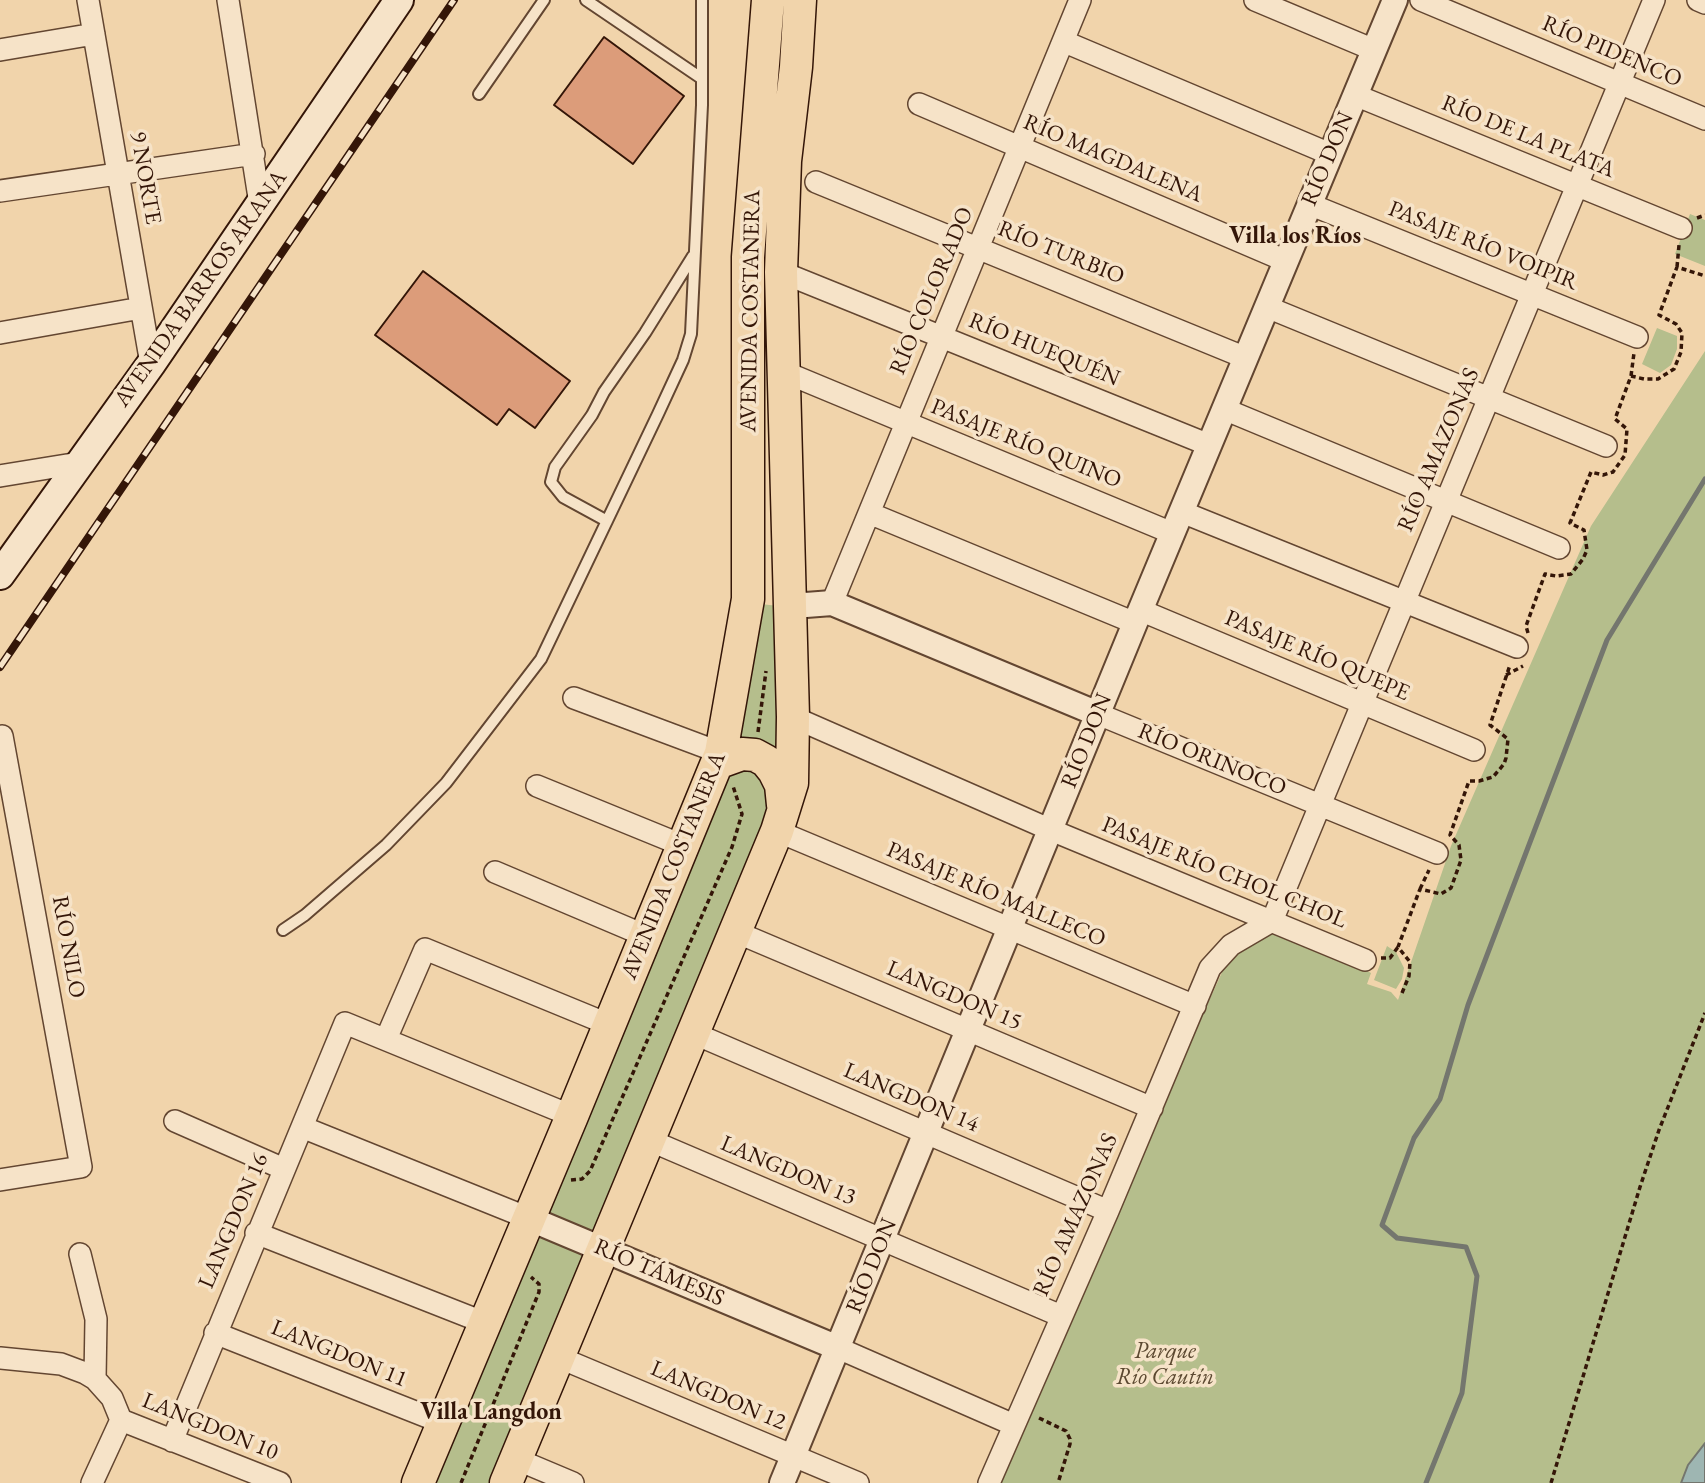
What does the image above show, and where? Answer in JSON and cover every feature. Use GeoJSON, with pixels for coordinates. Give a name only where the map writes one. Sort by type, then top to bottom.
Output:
{"type":"FeatureCollection","features":[{"type":"Feature","properties":{"kind":"main road","name":"AVENIDA BARROS ARANA"},"geometry":{"type":"LineString","coordinates":[[0,575],[151,364],[260,204],[380,12],[399,0]]}},
{"type":"Feature","properties":{"kind":"main road","name":"AVENIDA COSTANERA"},"geometry":{"type":"LineString","coordinates":[[418,1483],[719,758],[748,599],[748,257],[768,0]]}},
{"type":"Feature","properties":{"kind":"main road","name":"AVENIDA COSTANERA"},"geometry":{"type":"LineString","coordinates":[[511,1471],[736,932],[781,820],[792,783],[791,603],[781,272],[785,161],[796,67],[800,0]]}},
{"type":"Feature","properties":{"kind":"main road"},"geometry":{"type":"LineString","coordinates":[[719,758],[742,754],[755,755],[766,761],[781,785],[781,820]]}},
{"type":"Feature","properties":{"kind":"street","name":"9 NORTE"},"geometry":{"type":"LineString","coordinates":[[88,0],[151,364]]}},
{"type":"Feature","properties":{"kind":"street"},"geometry":{"type":"LineString","coordinates":[[228,0],[260,204]]}},
{"type":"Feature","properties":{"kind":"street","name":"RÍO COLORADO"},"geometry":{"type":"LineString","coordinates":[[832,603],[1065,42],[1080,0]]}},
{"type":"Feature","properties":{"kind":"street"},"geometry":{"type":"LineString","coordinates":[[1255,0],[1374,50]]}},
{"type":"Feature","properties":{"kind":"street","name":"RÍO DON"},"geometry":{"type":"LineString","coordinates":[[782,1483],[1395,0]]}},
{"type":"Feature","properties":{"kind":"street","name":"RÍO PIDENCO"},"geometry":{"type":"LineString","coordinates":[[1420,0],[1705,120]]}},
{"type":"Feature","properties":{"kind":"street","name":"RÍO AMAZONAS"},"geometry":{"type":"LineString","coordinates":[[989,1483],[1021,1419],[1061,1316],[1210,968],[1231,945],[1272,921],[1654,0]]}},
{"type":"Feature","properties":{"kind":"street"},"geometry":{"type":"LineString","coordinates":[[1698,0],[1705,3]]}},
{"type":"Feature","properties":{"kind":"street"},"geometry":{"type":"LineString","coordinates":[[0,50],[93,34]]}},
{"type":"Feature","properties":{"kind":"street"},"geometry":{"type":"LineString","coordinates":[[1065,42],[1330,154]]}},
{"type":"Feature","properties":{"kind":"street","name":"RÍO DE LA PLATA"},"geometry":{"type":"LineString","coordinates":[[1355,95],[1681,228]]}},
{"type":"Feature","properties":{"kind":"street","name":"RÍO MAGDALENA"},"geometry":{"type":"LineString","coordinates":[[919,104],[1286,261]]}},
{"type":"Feature","properties":{"kind":"street"},"geometry":{"type":"LineString","coordinates":[[0,191],[254,154]]}},
{"type":"Feature","properties":{"kind":"street","name":"RÍO TURBIO"},"geometry":{"type":"LineString","coordinates":[[816,182],[1245,358]]}},
{"type":"Feature","properties":{"kind":"street","name":"PASAJE RÍO VOIPIR"},"geometry":{"type":"LineString","coordinates":[[1310,204],[1637,337]]}},
{"type":"Feature","properties":{"kind":"street","name":"RÍO HUEQUÉN"},"geometry":{"type":"LineString","coordinates":[[781,272],[1209,445]]}},
{"type":"Feature","properties":{"kind":"street"},"geometry":{"type":"LineString","coordinates":[[1267,307],[1606,446]]}},
{"type":"Feature","properties":{"kind":"street"},"geometry":{"type":"LineString","coordinates":[[0,333],[141,308]]}},
{"type":"Feature","properties":{"kind":"street","name":"PASAJE RÍO QUINO"},"geometry":{"type":"LineString","coordinates":[[782,371],[905,423],[1405,601],[1517,647]]}},
{"type":"Feature","properties":{"kind":"street"},"geometry":{"type":"LineString","coordinates":[[1224,409],[1559,548]]}},
{"type":"Feature","properties":{"kind":"street"},"geometry":{"type":"LineString","coordinates":[[0,476],[79,463]]}},
{"type":"Feature","properties":{"kind":"street","name":"PASAJE RÍO QUEPE"},"geometry":{"type":"LineString","coordinates":[[869,513],[1363,703],[1474,750]]}},
{"type":"Feature","properties":{"kind":"street","name":"RÍO ORINOCO"},"geometry":{"type":"LineString","coordinates":[[791,603],[832,603],[1437,853]]}},
{"type":"Feature","properties":{"kind":"street"},"geometry":{"type":"LineString","coordinates":[[574,698],[719,758]]}},
{"type":"Feature","properties":{"kind":"street","name":"PASAJE RÍO CHOL CHOL"},"geometry":{"type":"LineString","coordinates":[[793,717],[1051,830],[1366,960]]}},
{"type":"Feature","properties":{"kind":"street","name":"RÍO NILO"},"geometry":{"type":"LineString","coordinates":[[0,1180],[81,1167],[1,737]]}},
{"type":"Feature","properties":{"kind":"street"},"geometry":{"type":"LineString","coordinates":[[537,786],[684,846]]}},
{"type":"Feature","properties":{"kind":"street","name":"PASAJE RÍO MALLECO"},"geometry":{"type":"LineString","coordinates":[[781,820],[1010,929],[1195,1006]]}},
{"type":"Feature","properties":{"kind":"street"},"geometry":{"type":"LineString","coordinates":[[495,872],[646,936]]}},
{"type":"Feature","properties":{"kind":"street","name":"LANGDON 15"},"geometry":{"type":"LineString","coordinates":[[736,932],[1152,1108]]}},
{"type":"Feature","properties":{"kind":"street"},"geometry":{"type":"LineString","coordinates":[[572,1116],[386,1039],[425,949],[610,1025]]}},
{"type":"Feature","properties":{"kind":"street","name":"LANGDON 16"},"geometry":{"type":"LineString","coordinates":[[172,1441],[345,1023],[386,1039]]}},
{"type":"Feature","properties":{"kind":"street","name":"LANGDON 14"},"geometry":{"type":"LineString","coordinates":[[693,1033],[1108,1211]]}},
{"type":"Feature","properties":{"kind":"street"},"geometry":{"type":"LineString","coordinates":[[175,1121],[284,1169]]}},
{"type":"Feature","properties":{"kind":"street","name":"RÍO TÁMESIS"},"geometry":{"type":"LineString","coordinates":[[302,1127],[838,1348],[1021,1419]]}},
{"type":"Feature","properties":{"kind":"street","name":"LANGDON 13"},"geometry":{"type":"LineString","coordinates":[[649,1140],[1061,1316]]}},
{"type":"Feature","properties":{"kind":"street"},"geometry":{"type":"LineString","coordinates":[[256,1233],[485,1323]]}},
{"type":"Feature","properties":{"kind":"street"},"geometry":{"type":"LineString","coordinates":[[80,1254],[96,1319],[95,1379]]}},
{"type":"Feature","properties":{"kind":"street","name":"LANGDON 11"},"geometry":{"type":"LineString","coordinates":[[215,1333],[443,1423]]}},
{"type":"Feature","properties":{"kind":"street","name":"LANGDON 12"},"geometry":{"type":"LineString","coordinates":[[558,1357],[858,1483]]}},
{"type":"Feature","properties":{"kind":"street"},"geometry":{"type":"LineString","coordinates":[[0,1358],[61,1364],[75,1368],[95,1379],[112,1398],[121,1420],[92,1483]]}},
{"type":"Feature","properties":{"kind":"street","name":"LANGDON 10"},"geometry":{"type":"LineString","coordinates":[[121,1420],[280,1483]]}},
{"type":"Feature","properties":{"kind":"street"},"geometry":{"type":"LineString","coordinates":[[511,1471],[573,1483]]}},
{"type":"Feature","properties":{"kind":"lane"},"geometry":{"type":"LineString","coordinates":[[479,94],[544,0]]}},
{"type":"Feature","properties":{"kind":"lane"},"geometry":{"type":"LineString","coordinates":[[586,0],[701,78]]}},
{"type":"Feature","properties":{"kind":"lane"},"geometry":{"type":"LineString","coordinates":[[283,930],[305,915],[386,845],[446,783],[541,659],[682,360],[691,334],[702,105],[702,0]]}},
{"type":"Feature","properties":{"kind":"lane"},"geometry":{"type":"LineString","coordinates":[[607,521],[563,497],[551,482],[555,467],[592,415],[604,392],[695,253]]}},
{"type":"Feature","properties":{"kind":"path"},"geometry":{"type":"LineString","coordinates":[[1402,993],[1409,976],[1410,962],[1398,947],[1420,889],[1441,894],[1451,888],[1461,860],[1459,845],[1450,835],[1469,781],[1493,777],[1506,758],[1507,739],[1490,725],[1506,675]]}},
{"type":"Feature","properties":{"kind":"path"},"geometry":{"type":"LineString","coordinates":[[1551,1483],[1644,1176],[1705,1013]]}},
{"type":"Feature","properties":{"kind":"path"},"geometry":{"type":"LineString","coordinates":[[1021,1419],[1069,1435],[1070,1444],[1058,1483]]}},
{"type":"Feature","properties":{"kind":"green space"},"geometry":{"type":"Polygon","coordinates":[[[1690,214],[1705,220],[1705,266],[1675,254],[1690,214]]]}},
{"type":"Feature","properties":{"kind":"green space"},"geometry":{"type":"Polygon","coordinates":[[[1657,328],[1677,336],[1677,349],[1671,365],[1660,373],[1642,364],[1657,328]]]}},
{"type":"Feature","properties":{"kind":"green space","name":"Parque Río Cautín"},"geometry":{"type":"Polygon","coordinates":[[[1705,351],[1705,1483],[999,1483],[1149,1132],[1245,922],[1345,959],[1371,973],[1367,984],[1391,992],[1398,1000],[1451,846],[1591,526],[1705,351]]]}},
{"type":"Feature","properties":{"kind":"green space"},"geometry":{"type":"Polygon","coordinates":[[[752,603],[787,607],[788,783],[502,1483],[424,1483],[724,754],[752,603]]]}},
{"type":"Feature","properties":{"kind":"green space"},"geometry":{"type":"Polygon","coordinates":[[[1387,946],[1396,952],[1404,968],[1396,989],[1374,980],[1387,946]]]}},
{"type":"Feature","properties":{"kind":"water"},"geometry":{"type":"Polygon","coordinates":[[[1705,1443],[1705,1483],[1681,1483],[1688,1465],[1705,1443]]]}},
{"type":"Feature","properties":{"kind":"building"},"geometry":{"type":"Polygon","coordinates":[[[604,37],[684,96],[633,164],[554,105],[604,37]]]}},
{"type":"Feature","properties":{"kind":"building"},"geometry":{"type":"Polygon","coordinates":[[[423,271],[570,381],[535,428],[509,409],[497,425],[375,335],[423,271]]]}},
{"type":"Feature","properties":{"kind":"waterway"},"geometry":{"type":"LineString","coordinates":[[1426,1483],[1462,1393],[1477,1276],[1466,1247],[1397,1238],[1382,1225],[1414,1138],[1440,1099],[1468,1005],[1607,640],[1705,479]]}},
{"type":"Feature","properties":{"kind":"railway"},"geometry":{"type":"LineString","coordinates":[[0,667],[454,0]]}},
{"type":"Feature","properties":{"kind":"district","name":"Villa los Ríos"},"geometry":{"type":"Point","coordinates":[1295,236]}},
{"type":"Feature","properties":{"kind":"district","name":"Villa Langdon"},"geometry":{"type":"Point","coordinates":[491,1412]}}]}
